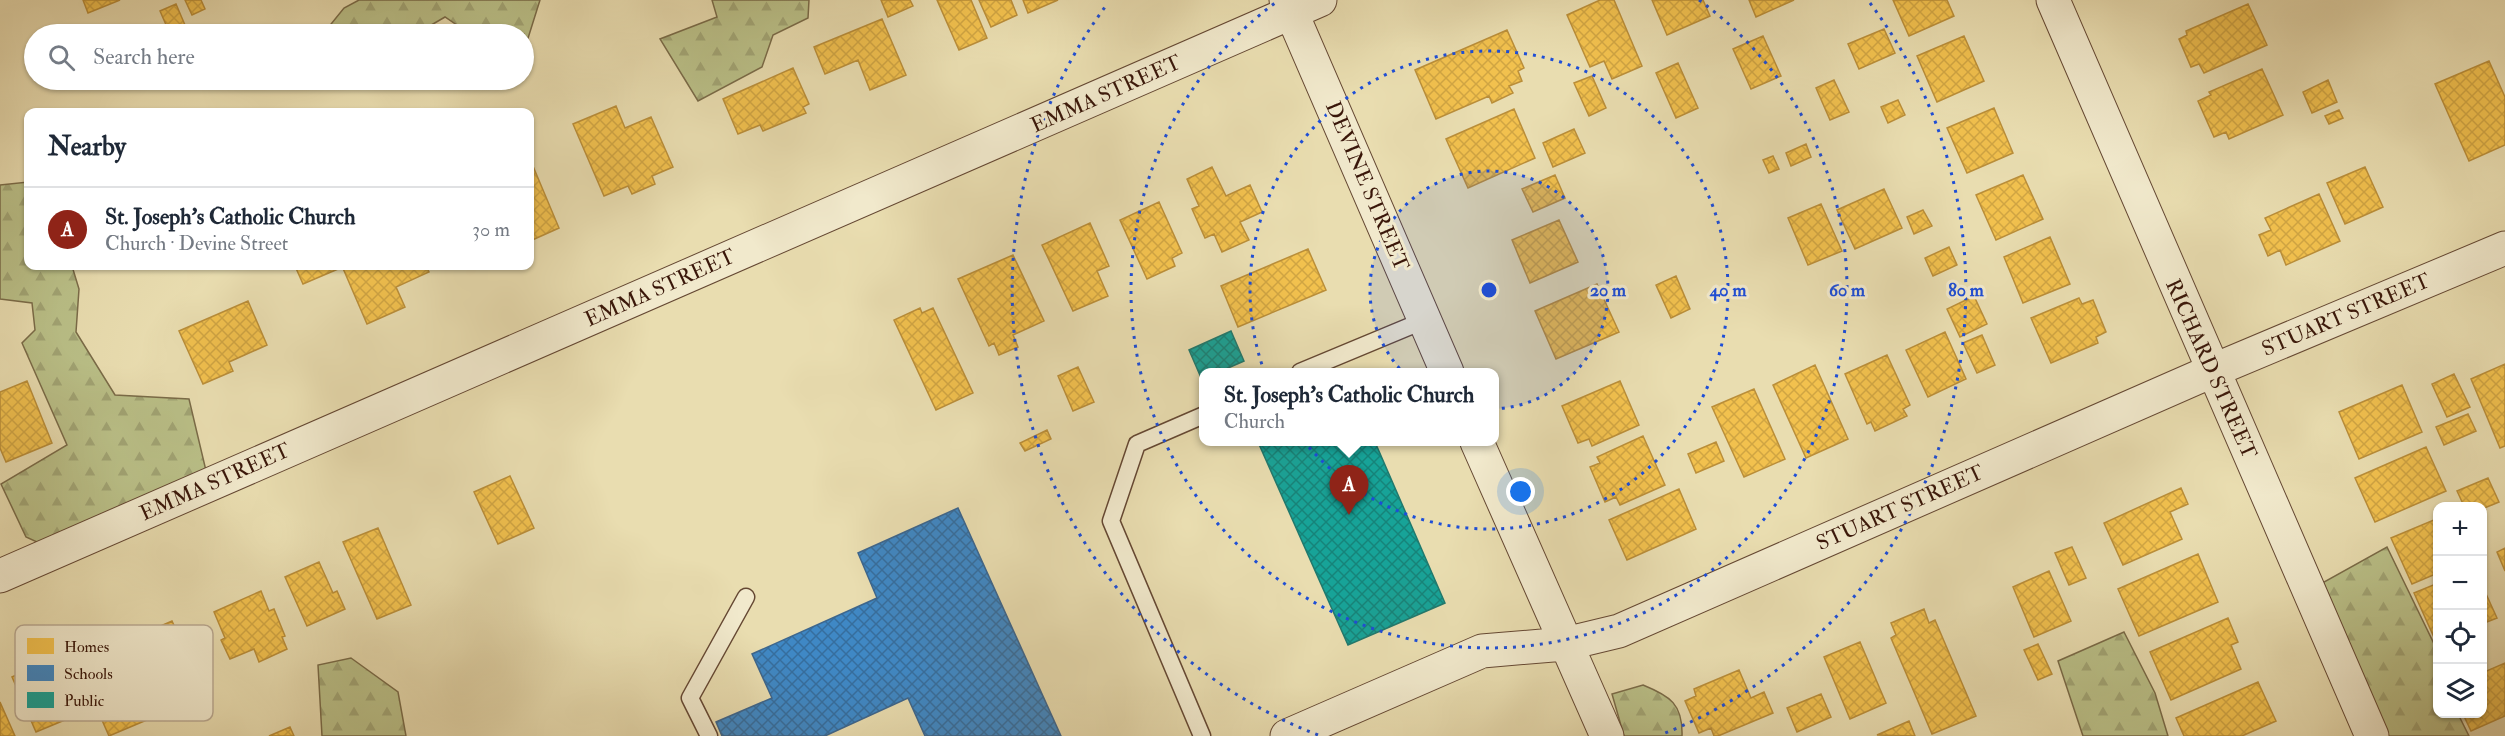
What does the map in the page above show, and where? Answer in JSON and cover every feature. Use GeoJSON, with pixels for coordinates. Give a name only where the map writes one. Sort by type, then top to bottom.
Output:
{"type":"FeatureCollection","features":[{"type":"Feature","properties":{"kind":"street","name":"RICHARD STREET"},"geometry":{"type":"LineString","coordinates":[[2053,0],[2372,736]]}},
{"type":"Feature","properties":{"kind":"street","name":"DEVINE STREET"},"geometry":{"type":"LineString","coordinates":[[1299,4],[1446,368]]}},
{"type":"Feature","properties":{"kind":"street","name":"EMMA STREET"},"geometry":{"type":"LineString","coordinates":[[0,576],[1299,4]]}},
{"type":"Feature","properties":{"kind":"street","name":"STUART STREET"},"geometry":{"type":"LineString","coordinates":[[1287,736],[1482,651],[1565,644],[1619,631],[2212,371],[2505,248]]}},
{"type":"Feature","properties":{"kind":"street"},"geometry":{"type":"LineString","coordinates":[[1479,446],[1607,736]]}},
{"type":"Feature","properties":{"kind":"lane"},"geometry":{"type":"LineString","coordinates":[[1310,368],[1425,320]]}},
{"type":"Feature","properties":{"kind":"lane"},"geometry":{"type":"LineString","coordinates":[[1199,417],[1137,444],[1111,520],[1202,736]]}},
{"type":"Feature","properties":{"kind":"lane"},"geometry":{"type":"LineString","coordinates":[[709,736],[690,698],[746,597]]}},
{"type":"Feature","properties":{"kind":"green space"},"geometry":{"type":"Polygon","coordinates":[[[359,0],[540,0],[532,24],[455,24],[445,17],[433,24],[331,24],[344,8],[359,0]]]}},
{"type":"Feature","properties":{"kind":"green space"},"geometry":{"type":"Polygon","coordinates":[[[712,0],[809,0],[808,18],[773,35],[762,67],[698,101],[660,39],[717,17],[712,0]]]}},
{"type":"Feature","properties":{"kind":"green space"},"geometry":{"type":"Polygon","coordinates":[[[24,182],[24,270],[73,270],[79,289],[76,332],[115,395],[189,399],[212,496],[76,560],[26,537],[1,484],[67,445],[22,343],[35,330],[32,303],[0,299],[0,185],[24,182]]]}},
{"type":"Feature","properties":{"kind":"green space"},"geometry":{"type":"Polygon","coordinates":[[[2387,547],[2433,642],[2433,718],[2460,718],[2469,736],[2378,736],[2315,587],[2387,547]]]}},
{"type":"Feature","properties":{"kind":"green space"},"geometry":{"type":"Polygon","coordinates":[[[2124,632],[2155,693],[2168,736],[2083,736],[2058,661],[2124,632]]]}},
{"type":"Feature","properties":{"kind":"green space"},"geometry":{"type":"Polygon","coordinates":[[[351,658],[398,692],[406,736],[322,736],[318,665],[351,658]]]}},
{"type":"Feature","properties":{"kind":"green space"},"geometry":{"type":"Polygon","coordinates":[[[1643,685],[1661,693],[1673,703],[1680,716],[1682,736],[1624,736],[1612,694],[1643,685]]]}},
{"type":"Feature","properties":{"kind":"building: Homes"},"geometry":{"type":"Polygon","coordinates":[[[83,0],[120,0],[88,13],[83,0]]]}},
{"type":"Feature","properties":{"kind":"building: Homes"},"geometry":{"type":"Polygon","coordinates":[[[185,0],[201,0],[205,9],[192,15],[185,0]]]}},
{"type":"Feature","properties":{"kind":"building: Homes"},"geometry":{"type":"Polygon","coordinates":[[[881,0],[910,0],[913,6],[888,17],[881,0]]]}},
{"type":"Feature","properties":{"kind":"building: Homes"},"geometry":{"type":"Polygon","coordinates":[[[937,0],[971,0],[987,38],[959,50],[937,0]]]}},
{"type":"Feature","properties":{"kind":"building: Homes"},"geometry":{"type":"Polygon","coordinates":[[[979,0],[1011,0],[1017,15],[991,27],[979,0]]]}},
{"type":"Feature","properties":{"kind":"building: Homes"},"geometry":{"type":"Polygon","coordinates":[[[1023,0],[1058,0],[1028,13],[1023,0]]]}},
{"type":"Feature","properties":{"kind":"building: Homes"},"geometry":{"type":"Polygon","coordinates":[[[1600,0],[1614,0],[1642,66],[1612,79],[1604,61],[1590,67],[1567,15],[1600,0]]]}},
{"type":"Feature","properties":{"kind":"building: Homes"},"geometry":{"type":"Polygon","coordinates":[[[1652,0],[1703,0],[1710,16],[1667,35],[1652,0]]]}},
{"type":"Feature","properties":{"kind":"building: Homes"},"geometry":{"type":"Polygon","coordinates":[[[1749,0],[1794,0],[1756,17],[1749,0]]]}},
{"type":"Feature","properties":{"kind":"building: Homes"},"geometry":{"type":"Polygon","coordinates":[[[1893,0],[1947,0],[1954,16],[1909,36],[1893,0]]]}},
{"type":"Feature","properties":{"kind":"building: Homes"},"geometry":{"type":"Polygon","coordinates":[[[176,4],[185,24],[166,24],[160,11],[176,4]]]}},
{"type":"Feature","properties":{"kind":"building: Homes"},"geometry":{"type":"Polygon","coordinates":[[[2248,4],[2267,45],[2204,73],[2199,64],[2191,67],[2179,39],[2187,35],[2186,31],[2248,4]]]}},
{"type":"Feature","properties":{"kind":"building: Homes"},"geometry":{"type":"Polygon","coordinates":[[[882,19],[906,75],[870,90],[858,60],[825,74],[814,47],[882,19]]]}},
{"type":"Feature","properties":{"kind":"building: Homes"},"geometry":{"type":"Polygon","coordinates":[[[1884,29],[1895,53],[1859,69],[1848,44],[1884,29]]]}},
{"type":"Feature","properties":{"kind":"building: Homes"},"geometry":{"type":"Polygon","coordinates":[[[1507,30],[1524,68],[1518,71],[1522,81],[1509,86],[1513,93],[1492,103],[1489,96],[1436,119],[1415,70],[1507,30]]]}},
{"type":"Feature","properties":{"kind":"building: Homes"},"geometry":{"type":"Polygon","coordinates":[[[1763,36],[1781,76],[1751,89],[1733,49],[1763,36]]]}},
{"type":"Feature","properties":{"kind":"building: Homes"},"geometry":{"type":"Polygon","coordinates":[[[1964,36],[1984,81],[1937,102],[1917,56],[1964,36]]]}},
{"type":"Feature","properties":{"kind":"building: Homes"},"geometry":{"type":"Polygon","coordinates":[[[2489,61],[2505,97],[2505,145],[2469,161],[2435,84],[2489,61]]]}},
{"type":"Feature","properties":{"kind":"building: Homes"},"geometry":{"type":"Polygon","coordinates":[[[1678,63],[1698,108],[1676,118],[1656,73],[1678,63]]]}},
{"type":"Feature","properties":{"kind":"building: Homes"},"geometry":{"type":"Polygon","coordinates":[[[793,68],[809,104],[803,107],[806,113],[763,131],[760,125],[738,134],[723,99],[793,68]]]}},
{"type":"Feature","properties":{"kind":"building: Homes"},"geometry":{"type":"Polygon","coordinates":[[[2262,69],[2283,115],[2229,139],[2226,132],[2214,137],[2198,101],[2211,95],[2209,92],[2262,69]]]}},
{"type":"Feature","properties":{"kind":"building: Homes"},"geometry":{"type":"Polygon","coordinates":[[[1592,76],[1606,108],[1589,116],[1574,83],[1592,76]]]}},
{"type":"Feature","properties":{"kind":"building: Homes"},"geometry":{"type":"Polygon","coordinates":[[[1834,80],[1849,112],[1830,120],[1816,88],[1834,80]]]}},
{"type":"Feature","properties":{"kind":"building: Homes"},"geometry":{"type":"Polygon","coordinates":[[[2328,80],[2337,102],[2312,113],[2303,92],[2328,80]]]}},
{"type":"Feature","properties":{"kind":"building: Homes"},"geometry":{"type":"Polygon","coordinates":[[[1898,100],[1905,115],[1888,123],[1881,107],[1898,100]]]}},
{"type":"Feature","properties":{"kind":"building: Homes"},"geometry":{"type":"Polygon","coordinates":[[[616,106],[625,128],[651,117],[673,167],[652,176],[655,184],[632,194],[628,186],[604,196],[573,124],[616,106]]]}},
{"type":"Feature","properties":{"kind":"building: Homes"},"geometry":{"type":"Polygon","coordinates":[[[1994,108],[2013,153],[1967,173],[1947,128],[1994,108]]]}},
{"type":"Feature","properties":{"kind":"building: Homes"},"geometry":{"type":"Polygon","coordinates":[[[1514,109],[1535,158],[1468,188],[1446,139],[1514,109]]]}},
{"type":"Feature","properties":{"kind":"building: Homes"},"geometry":{"type":"Polygon","coordinates":[[[2339,110],[2343,118],[2329,124],[2325,116],[2339,110]]]}},
{"type":"Feature","properties":{"kind":"building: Homes"},"geometry":{"type":"Polygon","coordinates":[[[1574,129],[1585,153],[1553,167],[1543,143],[1574,129]]]}},
{"type":"Feature","properties":{"kind":"building: Homes"},"geometry":{"type":"Polygon","coordinates":[[[1806,144],[1811,157],[1791,166],[1786,153],[1806,144]]]}},
{"type":"Feature","properties":{"kind":"building: Homes"},"geometry":{"type":"Polygon","coordinates":[[[1773,156],[1779,169],[1769,173],[1763,160],[1773,156]]]}},
{"type":"Feature","properties":{"kind":"building: Homes"},"geometry":{"type":"Polygon","coordinates":[[[1212,167],[1226,196],[1250,185],[1262,212],[1240,222],[1249,240],[1222,252],[1214,234],[1205,238],[1192,209],[1199,206],[1187,179],[1212,167]]]}},
{"type":"Feature","properties":{"kind":"building: Homes"},"geometry":{"type":"Polygon","coordinates":[[[2365,167],[2383,207],[2345,224],[2327,183],[2365,167]]]}},
{"type":"Feature","properties":{"kind":"building: Homes"},"geometry":{"type":"Polygon","coordinates":[[[534,169],[559,228],[534,239],[534,169]]]}},
{"type":"Feature","properties":{"kind":"building: Homes"},"geometry":{"type":"Polygon","coordinates":[[[1555,175],[1565,198],[1533,212],[1522,189],[1555,175]]]}},
{"type":"Feature","properties":{"kind":"building: Homes"},"geometry":{"type":"Polygon","coordinates":[[[2023,175],[2043,219],[1996,240],[1976,195],[2023,175]]]}},
{"type":"Feature","properties":{"kind":"building: Homes"},"geometry":{"type":"Polygon","coordinates":[[[1884,189],[1902,228],[1855,249],[1837,210],[1884,189]]]}},
{"type":"Feature","properties":{"kind":"building: Homes"},"geometry":{"type":"Polygon","coordinates":[[[2319,194],[2340,241],[2286,265],[2280,250],[2268,256],[2259,235],[2271,230],[2265,218],[2319,194]]]}},
{"type":"Feature","properties":{"kind":"building: Homes"},"geometry":{"type":"Polygon","coordinates":[[[1159,202],[1182,253],[1172,258],[1175,266],[1147,279],[1120,220],[1159,202]]]}},
{"type":"Feature","properties":{"kind":"building: Homes"},"geometry":{"type":"Polygon","coordinates":[[[1821,204],[1842,251],[1808,265],[1788,218],[1821,204]]]}},
{"type":"Feature","properties":{"kind":"building: Homes"},"geometry":{"type":"Polygon","coordinates":[[[1923,210],[1932,226],[1914,234],[1907,217],[1923,210]]]}},
{"type":"Feature","properties":{"kind":"building: Homes"},"geometry":{"type":"Polygon","coordinates":[[[1559,220],[1578,262],[1530,283],[1512,240],[1559,220]]]}},
{"type":"Feature","properties":{"kind":"building: Homes"},"geometry":{"type":"Polygon","coordinates":[[[1090,223],[1109,266],[1097,271],[1108,296],[1073,311],[1042,245],[1090,223]]]}},
{"type":"Feature","properties":{"kind":"building: Homes"},"geometry":{"type":"Polygon","coordinates":[[[2050,237],[2070,284],[2023,303],[2004,257],[2050,237]]]}},
{"type":"Feature","properties":{"kind":"building: Homes"},"geometry":{"type":"Polygon","coordinates":[[[1949,247],[1957,265],[1933,276],[1925,258],[1949,247]]]}},
{"type":"Feature","properties":{"kind":"building: Homes"},"geometry":{"type":"Polygon","coordinates":[[[1308,249],[1326,290],[1238,327],[1221,286],[1308,249]]]}},
{"type":"Feature","properties":{"kind":"building: Homes"},"geometry":{"type":"Polygon","coordinates":[[[1013,255],[1044,321],[1013,335],[1018,347],[999,355],[994,343],[989,346],[958,279],[1013,255]]]}},
{"type":"Feature","properties":{"kind":"building: Homes"},"geometry":{"type":"Polygon","coordinates":[[[297,270],[336,270],[303,284],[297,270]]]}},
{"type":"Feature","properties":{"kind":"building: Homes"},"geometry":{"type":"Polygon","coordinates":[[[344,270],[428,270],[429,272],[396,287],[405,307],[367,324],[344,270]]]}},
{"type":"Feature","properties":{"kind":"building: Homes"},"geometry":{"type":"Polygon","coordinates":[[[1676,276],[1690,309],[1671,318],[1656,285],[1676,276]]]}},
{"type":"Feature","properties":{"kind":"building: Homes"},"geometry":{"type":"Polygon","coordinates":[[[1597,284],[1619,332],[1556,359],[1535,311],[1597,284]]]}},
{"type":"Feature","properties":{"kind":"building: Homes"},"geometry":{"type":"Polygon","coordinates":[[[1974,296],[1987,324],[1960,337],[1947,309],[1974,296]]]}},
{"type":"Feature","properties":{"kind":"building: Homes"},"geometry":{"type":"Polygon","coordinates":[[[2079,298],[2082,304],[2093,300],[2106,332],[2096,337],[2098,343],[2051,363],[2031,318],[2079,298]]]}},
{"type":"Feature","properties":{"kind":"building: Homes"},"geometry":{"type":"Polygon","coordinates":[[[248,301],[267,345],[229,362],[233,371],[203,384],[179,331],[248,301]]]}},
{"type":"Feature","properties":{"kind":"building: Homes"},"geometry":{"type":"Polygon","coordinates":[[[920,308],[922,313],[933,308],[973,393],[936,410],[894,320],[920,308]]]}},
{"type":"Feature","properties":{"kind":"building: Homes"},"geometry":{"type":"Polygon","coordinates":[[[1945,332],[1966,379],[1928,397],[1906,350],[1945,332]]]}},
{"type":"Feature","properties":{"kind":"building: Homes"},"geometry":{"type":"Polygon","coordinates":[[[1982,335],[1995,365],[1977,373],[1963,343],[1982,335]]]}},
{"type":"Feature","properties":{"kind":"building: Homes"},"geometry":{"type":"Polygon","coordinates":[[[1887,355],[1910,405],[1903,409],[1907,416],[1875,431],[1871,422],[1867,424],[1845,374],[1887,355]]]}},
{"type":"Feature","properties":{"kind":"building: Homes"},"geometry":{"type":"Polygon","coordinates":[[[2505,364],[2505,446],[2500,448],[2471,379],[2505,364]]]}},
{"type":"Feature","properties":{"kind":"building: Homes"},"geometry":{"type":"Polygon","coordinates":[[[1815,365],[1848,439],[1806,458],[1773,385],[1815,365]]]}},
{"type":"Feature","properties":{"kind":"building: Homes"},"geometry":{"type":"Polygon","coordinates":[[[1078,367],[1094,402],[1073,411],[1058,376],[1078,367]]]}},
{"type":"Feature","properties":{"kind":"building: Homes"},"geometry":{"type":"Polygon","coordinates":[[[2454,374],[2470,407],[2447,417],[2432,384],[2454,374]]]}},
{"type":"Feature","properties":{"kind":"building: Homes"},"geometry":{"type":"Polygon","coordinates":[[[27,381],[52,443],[6,462],[0,448],[0,392],[27,381]]]}},
{"type":"Feature","properties":{"kind":"building: Homes"},"geometry":{"type":"Polygon","coordinates":[[[1620,381],[1639,425],[1592,446],[1589,439],[1578,443],[1562,406],[1620,381]]]}},
{"type":"Feature","properties":{"kind":"building: Homes"},"geometry":{"type":"Polygon","coordinates":[[[2402,385],[2422,432],[2359,459],[2339,412],[2402,385]]]}},
{"type":"Feature","properties":{"kind":"building: Homes"},"geometry":{"type":"Polygon","coordinates":[[[1754,389],[1785,459],[1744,477],[1712,407],[1754,389]]]}},
{"type":"Feature","properties":{"kind":"building: Homes"},"geometry":{"type":"Polygon","coordinates":[[[2468,414],[2476,431],[2444,445],[2436,427],[2468,414]]]}},
{"type":"Feature","properties":{"kind":"building: Homes"},"geometry":{"type":"Polygon","coordinates":[[[1047,430],[1051,439],[1025,451],[1020,443],[1047,430]]]}},
{"type":"Feature","properties":{"kind":"building: Homes"},"geometry":{"type":"Polygon","coordinates":[[[1643,436],[1665,485],[1620,505],[1616,497],[1605,502],[1590,467],[1600,463],[1597,457],[1643,436]]]}},
{"type":"Feature","properties":{"kind":"building: Homes"},"geometry":{"type":"Polygon","coordinates":[[[1716,442],[1724,461],[1696,473],[1688,454],[1716,442]]]}},
{"type":"Feature","properties":{"kind":"building: Homes"},"geometry":{"type":"Polygon","coordinates":[[[2426,447],[2446,491],[2375,522],[2355,478],[2426,447]]]}},
{"type":"Feature","properties":{"kind":"building: Homes"},"geometry":{"type":"Polygon","coordinates":[[[510,476],[534,528],[498,544],[474,492],[510,476]]]}},
{"type":"Feature","properties":{"kind":"building: Homes"},"geometry":{"type":"Polygon","coordinates":[[[2488,478],[2499,502],[2487,507],[2487,502],[2462,502],[2457,491],[2488,478]]]}},
{"type":"Feature","properties":{"kind":"building: Homes"},"geometry":{"type":"Polygon","coordinates":[[[2181,488],[2188,504],[2170,512],[2182,539],[2123,565],[2104,523],[2181,488]]]}},
{"type":"Feature","properties":{"kind":"building: Homes"},"geometry":{"type":"Polygon","coordinates":[[[1679,489],[1696,529],[1627,560],[1609,520],[1679,489]]]}},
{"type":"Feature","properties":{"kind":"building: Homes"},"geometry":{"type":"Polygon","coordinates":[[[2433,520],[2433,575],[2412,584],[2391,538],[2433,520]]]}},
{"type":"Feature","properties":{"kind":"building: Homes"},"geometry":{"type":"Polygon","coordinates":[[[378,528],[411,605],[377,619],[343,542],[378,528]]]}},
{"type":"Feature","properties":{"kind":"building: Homes"},"geometry":{"type":"Polygon","coordinates":[[[2072,547],[2086,578],[2069,585],[2055,553],[2072,547]]]}},
{"type":"Feature","properties":{"kind":"building: Homes"},"geometry":{"type":"Polygon","coordinates":[[[2505,548],[2505,571],[2497,552],[2505,548]]]}},
{"type":"Feature","properties":{"kind":"building: Homes"},"geometry":{"type":"Polygon","coordinates":[[[2198,554],[2218,602],[2139,636],[2118,589],[2198,554]]]}},
{"type":"Feature","properties":{"kind":"building: Homes"},"geometry":{"type":"Polygon","coordinates":[[[319,562],[333,593],[337,591],[345,609],[307,626],[285,577],[319,562]]]}},
{"type":"Feature","properties":{"kind":"building: Homes"},"geometry":{"type":"Polygon","coordinates":[[[2049,571],[2071,621],[2034,637],[2013,587],[2049,571]]]}},
{"type":"Feature","properties":{"kind":"building: Homes"},"geometry":{"type":"Polygon","coordinates":[[[2433,585],[2433,635],[2414,593],[2433,585]]]}},
{"type":"Feature","properties":{"kind":"building: Homes"},"geometry":{"type":"Polygon","coordinates":[[[261,591],[269,611],[274,609],[285,636],[282,637],[287,649],[259,662],[254,649],[230,659],[221,640],[225,638],[214,612],[261,591]]]}},
{"type":"Feature","properties":{"kind":"building: Homes"},"geometry":{"type":"Polygon","coordinates":[[[2487,596],[2497,618],[2487,622],[2487,596]]]}},
{"type":"Feature","properties":{"kind":"building: Homes"},"geometry":{"type":"Polygon","coordinates":[[[1924,609],[1929,623],[1935,620],[1976,716],[1932,734],[1891,638],[1896,635],[1891,623],[1924,609]]]}},
{"type":"Feature","properties":{"kind":"building: Homes"},"geometry":{"type":"Polygon","coordinates":[[[2228,618],[2238,642],[2231,645],[2241,669],[2171,700],[2150,652],[2228,618]]]}},
{"type":"Feature","properties":{"kind":"building: Homes"},"geometry":{"type":"Polygon","coordinates":[[[1860,642],[1886,703],[1850,719],[1824,657],[1860,642]]]}},
{"type":"Feature","properties":{"kind":"building: Homes"},"geometry":{"type":"Polygon","coordinates":[[[2038,644],[2052,674],[2038,680],[2024,650],[2038,644]]]}},
{"type":"Feature","properties":{"kind":"building: Homes"},"geometry":{"type":"Polygon","coordinates":[[[2505,663],[2505,716],[2471,731],[2465,718],[2487,718],[2487,671],[2505,663]]]}},
{"type":"Feature","properties":{"kind":"building: Homes"},"geometry":{"type":"Polygon","coordinates":[[[1739,670],[1751,698],[1764,692],[1773,713],[1718,736],[1714,736],[1711,728],[1699,733],[1685,701],[1696,696],[1694,689],[1739,670]]]}},
{"type":"Feature","properties":{"kind":"building: Homes"},"geometry":{"type":"Polygon","coordinates":[[[2258,682],[2276,721],[2242,736],[2184,736],[2176,718],[2258,682]]]}},
{"type":"Feature","properties":{"kind":"building: Homes"},"geometry":{"type":"Polygon","coordinates":[[[1821,694],[1831,717],[1797,732],[1787,708],[1821,694]]]}},
{"type":"Feature","properties":{"kind":"building: Homes"},"geometry":{"type":"Polygon","coordinates":[[[0,702],[15,736],[0,736],[0,702]]]}},
{"type":"Feature","properties":{"kind":"building: Homes"},"geometry":{"type":"Polygon","coordinates":[[[31,721],[62,721],[36,732],[31,721]]]}},
{"type":"Feature","properties":{"kind":"building: Homes"},"geometry":{"type":"Polygon","coordinates":[[[102,721],[144,721],[109,736],[102,721]]]}},
{"type":"Feature","properties":{"kind":"building: Homes"},"geometry":{"type":"Polygon","coordinates":[[[1909,721],[1915,736],[1877,735],[1909,721]]]}},
{"type":"Feature","properties":{"kind":"building: Homes"},"geometry":{"type":"Polygon","coordinates":[[[290,727],[294,736],[269,736],[290,727]]]}},
{"type":"Feature","properties":{"kind":"building: Schools"},"geometry":{"type":"Polygon","coordinates":[[[958,508],[1061,736],[925,736],[908,698],[825,736],[722,736],[716,722],[772,698],[752,654],[877,598],[858,553],[958,508]]]}},
{"type":"Feature","properties":{"kind":"building: Public"},"geometry":{"type":"Polygon","coordinates":[[[1231,331],[1244,361],[1228,368],[1199,368],[1199,373],[1189,350],[1231,331]]]}},
{"type":"Feature","properties":{"kind":"building: Public"},"geometry":{"type":"Polygon","coordinates":[[[1260,446],[1377,446],[1445,603],[1348,645],[1260,446]]]}},
{"type":"Feature","properties":{"kind":"place","name":"St. Joseph's Catholic Church"},"geometry":{"type":"Point","coordinates":[1349,515]}}]}
